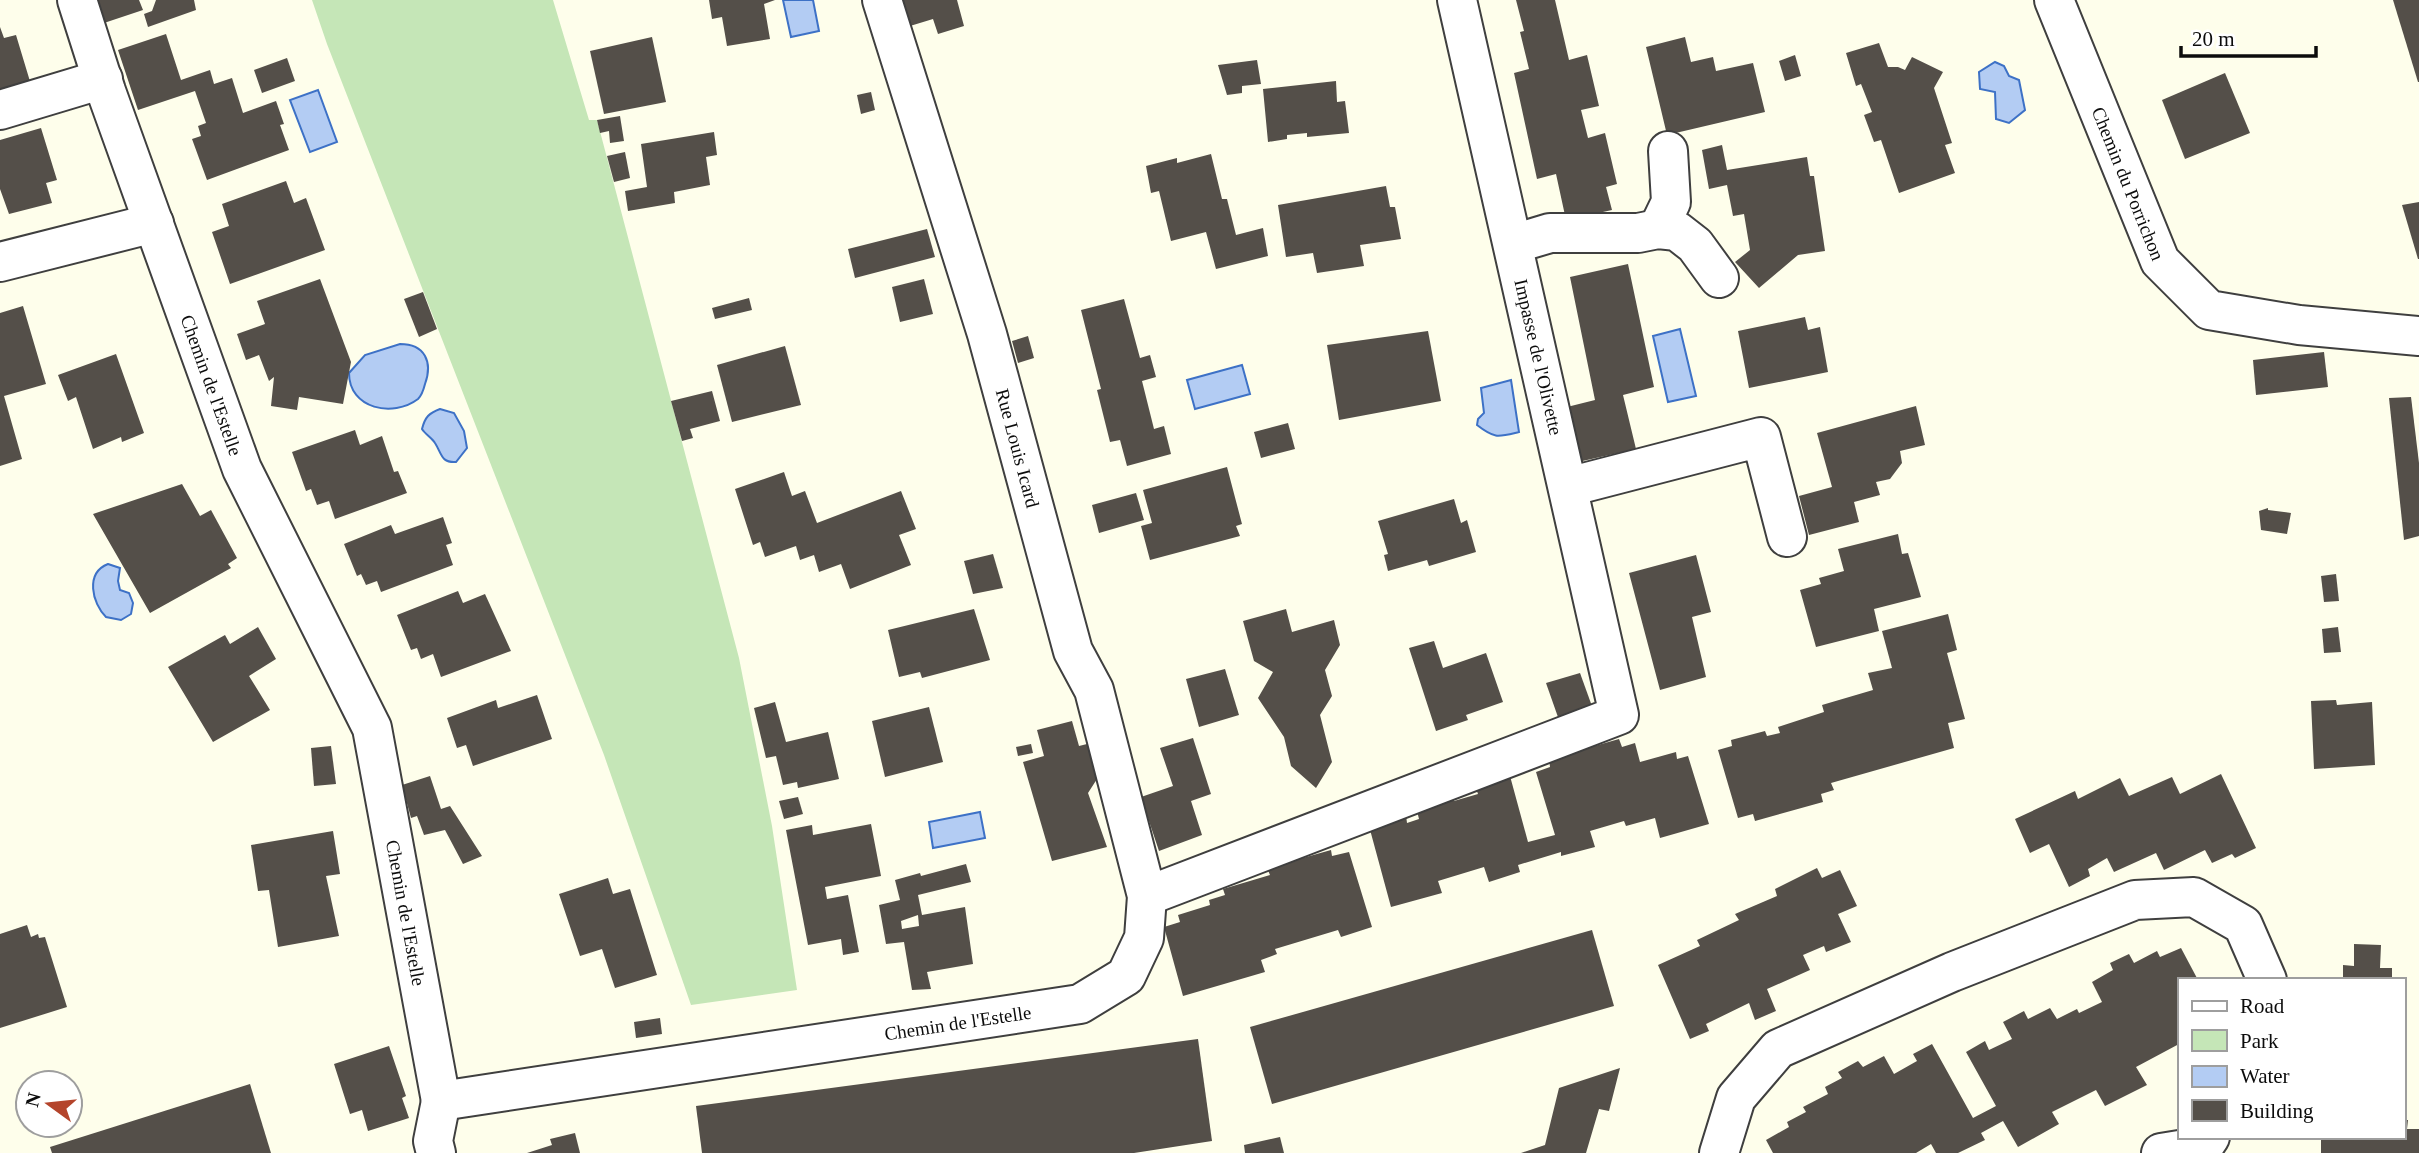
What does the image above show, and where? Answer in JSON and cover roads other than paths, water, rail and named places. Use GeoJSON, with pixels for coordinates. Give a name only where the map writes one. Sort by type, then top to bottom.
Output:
{"type":"FeatureCollection","features":[{"type":"Feature","properties":{"kind":"street","name":"Chemin de l'Estelle"},"geometry":{"type":"LineString","coordinates":[[77,0],[242,469],[372,728],[441,1101],[1080,1004],[1126,976],[1144,938],[1147,897]]}},
{"type":"Feature","properties":{"kind":"street","name":"Rue Louis Icard"},"geometry":{"type":"LineString","coordinates":[[882,0],[987,334],[1073,651],[1094,691],[1147,897]]}},
{"type":"Feature","properties":{"kind":"street","name":"Impasse de l'Olivette"},"geometry":{"type":"LineString","coordinates":[[1147,897],[1619,715],[1457,0]]}},
{"type":"Feature","properties":{"kind":"street","name":"Chemin du Porrichon"},"geometry":{"type":"LineString","coordinates":[[2054,0],[2160,261],[2209,310],[2299,325],[2419,335]]}},
{"type":"Feature","properties":{"kind":"street"},"geometry":{"type":"LineString","coordinates":[[0,110],[103,79]]}},
{"type":"Feature","properties":{"kind":"street"},"geometry":{"type":"LineString","coordinates":[[1658,229],[1671,202],[1668,151]]}},
{"type":"Feature","properties":{"kind":"street"},"geometry":{"type":"LineString","coordinates":[[0,262],[154,223]]}},
{"type":"Feature","properties":{"kind":"street"},"geometry":{"type":"LineString","coordinates":[[1513,244],[1550,233],[1638,233],[1658,229],[1677,231],[1695,245],[1719,278]]}},
{"type":"Feature","properties":{"kind":"street"},"geometry":{"type":"LineString","coordinates":[[1568,487],[1762,437],[1787,537]]}},
{"type":"Feature","properties":{"kind":"street"},"geometry":{"type":"LineString","coordinates":[[1719,1153],[1736,1098],[1777,1049],[1952,972],[2135,900],[2194,897],[2243,925],[2266,978]]}},
{"type":"Feature","properties":{"kind":"street"},"geometry":{"type":"LineString","coordinates":[[436,1153],[433,1141],[441,1101]]}},
{"type":"Feature","properties":{"kind":"street"},"geometry":{"type":"LineString","coordinates":[[2161,1153],[2208,1146]]}},
{"type":"Feature","properties":{"kind":"water"},"geometry":{"type":"Polygon","coordinates":[[[783,0],[813,0],[819,31],[791,37],[783,0]]]}},
{"type":"Feature","properties":{"kind":"water"},"geometry":{"type":"Polygon","coordinates":[[[1995,62],[2004,66],[2009,76],[2019,80],[2025,110],[2009,123],[1996,119],[1995,92],[1980,89],[1979,72],[1995,62]]]}},
{"type":"Feature","properties":{"kind":"water"},"geometry":{"type":"Polygon","coordinates":[[[318,90],[337,142],[310,152],[290,100],[318,90]]]}},
{"type":"Feature","properties":{"kind":"water"},"geometry":{"type":"Polygon","coordinates":[[[1680,329],[1696,396],[1668,402],[1653,336],[1680,329]]]}},
{"type":"Feature","properties":{"kind":"water"},"geometry":{"type":"Polygon","coordinates":[[[400,344],[416,347],[425,356],[427,376],[420,396],[408,405],[397,408],[374,407],[364,402],[356,395],[349,373],[365,355],[400,344]]]}},
{"type":"Feature","properties":{"kind":"water"},"geometry":{"type":"Polygon","coordinates":[[[1242,365],[1250,394],[1195,409],[1187,380],[1242,365]]]}},
{"type":"Feature","properties":{"kind":"water"},"geometry":{"type":"Polygon","coordinates":[[[1511,380],[1519,432],[1493,435],[1477,425],[1478,419],[1484,413],[1481,388],[1511,380]]]}},
{"type":"Feature","properties":{"kind":"water"},"geometry":{"type":"Polygon","coordinates":[[[440,409],[454,413],[464,431],[467,448],[456,462],[442,457],[434,441],[422,429],[428,416],[440,409]]]}},
{"type":"Feature","properties":{"kind":"water"},"geometry":{"type":"Polygon","coordinates":[[[108,564],[120,568],[120,590],[129,593],[133,603],[131,614],[121,620],[106,617],[94,596],[96,574],[108,564]]]}},
{"type":"Feature","properties":{"kind":"water"},"geometry":{"type":"Polygon","coordinates":[[[980,812],[985,838],[933,848],[929,822],[980,812]]]}}]}
